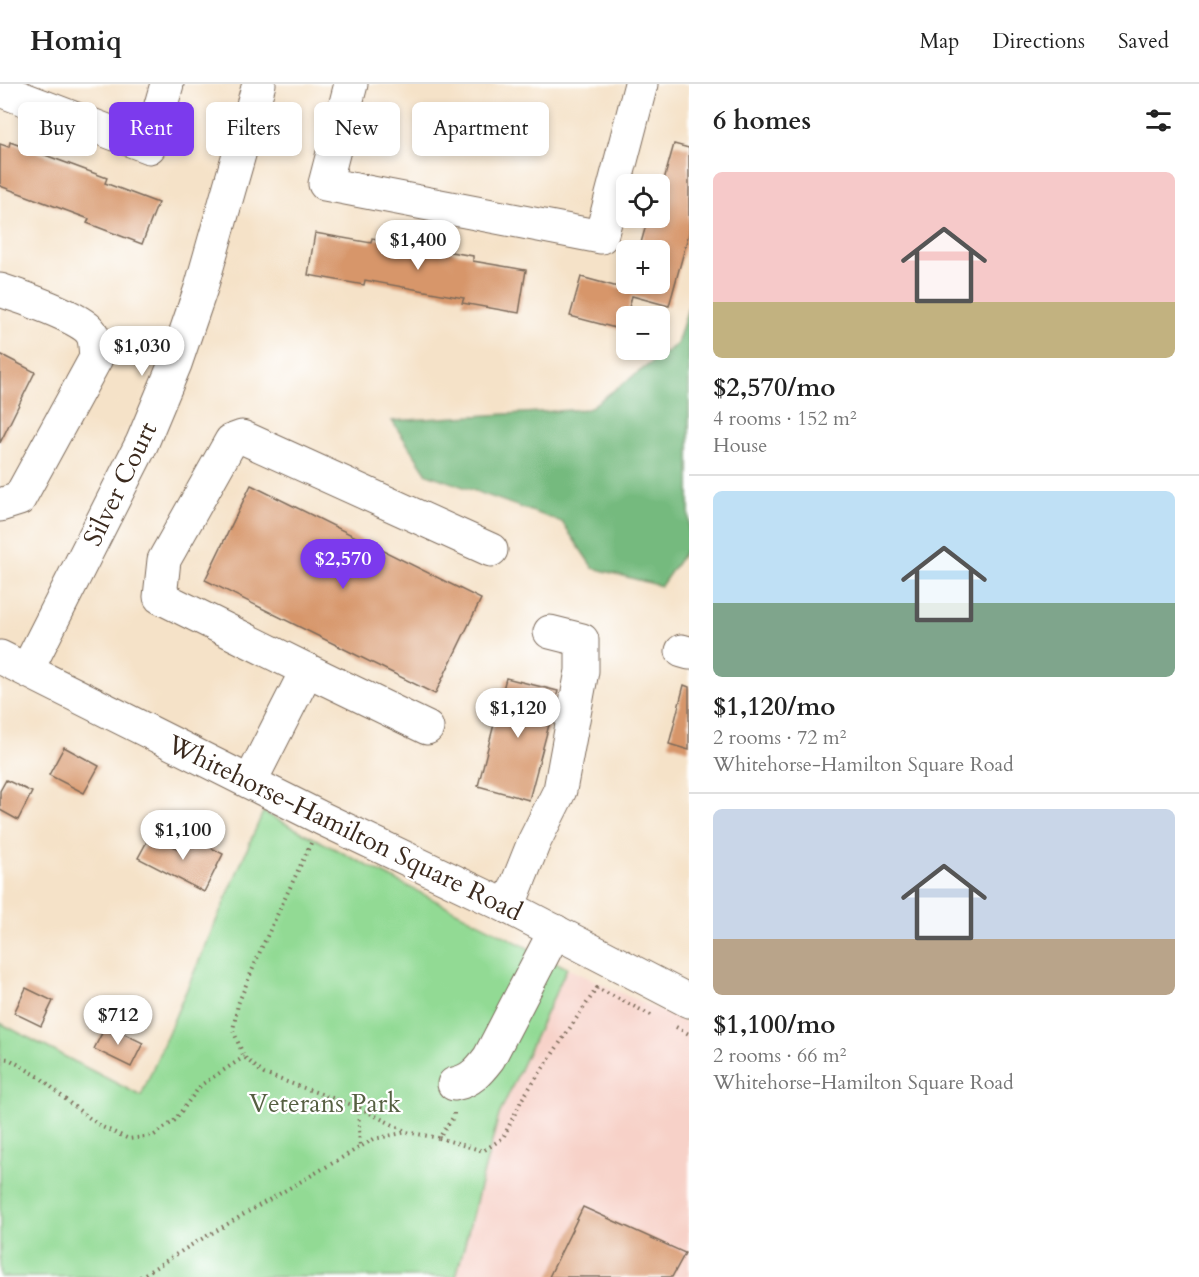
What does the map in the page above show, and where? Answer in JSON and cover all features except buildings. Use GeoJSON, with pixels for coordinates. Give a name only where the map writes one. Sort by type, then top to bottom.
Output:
{"type":"FeatureCollection","features":[{"type":"Feature","properties":{"kind":"street"},"geometry":{"type":"LineString","coordinates":[[0,90],[149,147],[167,84]]}},
{"type":"Feature","properties":{"kind":"street","name":"Silver Court"},"geometry":{"type":"LineString","coordinates":[[14,663],[142,443],[175,364],[201,288],[259,84]]}},
{"type":"Feature","properties":{"kind":"street"},"geometry":{"type":"LineString","coordinates":[[351,84],[325,184],[601,237],[641,84]]}},
{"type":"Feature","properties":{"kind":"street"},"geometry":{"type":"LineString","coordinates":[[0,290],[79,322],[91,331],[96,358],[19,499],[0,505]]}},
{"type":"Feature","properties":{"kind":"street"},"geometry":{"type":"LineString","coordinates":[[427,728],[160,597],[164,560],[231,441],[242,437],[491,550]]}},
{"type":"Feature","properties":{"kind":"street"},"geometry":{"type":"LineString","coordinates":[[508,907],[534,842],[560,790],[582,671],[582,640],[550,632]]}},
{"type":"Feature","properties":{"kind":"street","name":"Whitehorse-Hamilton Square Road"},"geometry":{"type":"LineString","coordinates":[[14,663],[323,819],[555,931],[679,1012]]}},
{"type":"Feature","properties":{"kind":"street"},"geometry":{"type":"LineString","coordinates":[[250,782],[307,670]]}},
{"type":"Feature","properties":{"kind":"street"},"geometry":{"type":"LineString","coordinates":[[454,1084],[463,1083],[477,1074],[489,1058],[555,931]]}},
{"type":"Feature","properties":{"kind":"path"},"geometry":{"type":"LineString","coordinates":[[323,819],[262,946],[238,1004],[233,1030],[244,1057],[264,1074],[358,1107],[407,1132],[439,1138],[483,1151],[503,1138],[522,1099],[597,988],[658,1018]]}},
{"type":"Feature","properties":{"kind":"path"},"geometry":{"type":"LineString","coordinates":[[679,1012],[689,1034]]}},
{"type":"Feature","properties":{"kind":"path"},"geometry":{"type":"LineString","coordinates":[[0,1058],[9,1059],[41,1078],[100,1126],[129,1139],[153,1136],[174,1121],[201,1085],[244,1057]]}},
{"type":"Feature","properties":{"kind":"path"},"geometry":{"type":"LineString","coordinates":[[439,1138],[454,1116],[454,1084]]}},
{"type":"Feature","properties":{"kind":"path"},"geometry":{"type":"LineString","coordinates":[[358,1107],[360,1148]]}},
{"type":"Feature","properties":{"kind":"path"},"geometry":{"type":"LineString","coordinates":[[140,1277],[374,1139],[407,1132]]}},
{"type":"Feature","properties":{"kind":"shaded area"},"geometry":{"type":"Polygon","coordinates":[[[567,968],[689,1024],[689,1277],[456,1277],[499,1115],[567,968]]]}},
{"type":"Feature","properties":{"kind":"green space"},"geometry":{"type":"Polygon","coordinates":[[[689,305],[689,546],[661,586],[593,568],[562,522],[427,474],[392,421],[588,409],[655,360],[670,360],[670,349],[677,344],[689,305]]]}},
{"type":"Feature","properties":{"kind":"green space","name":"Veterans Park"},"geometry":{"type":"Polygon","coordinates":[[[263,812],[567,968],[499,1115],[456,1277],[0,1277],[0,1023],[141,1096],[263,812]]]}}]}
